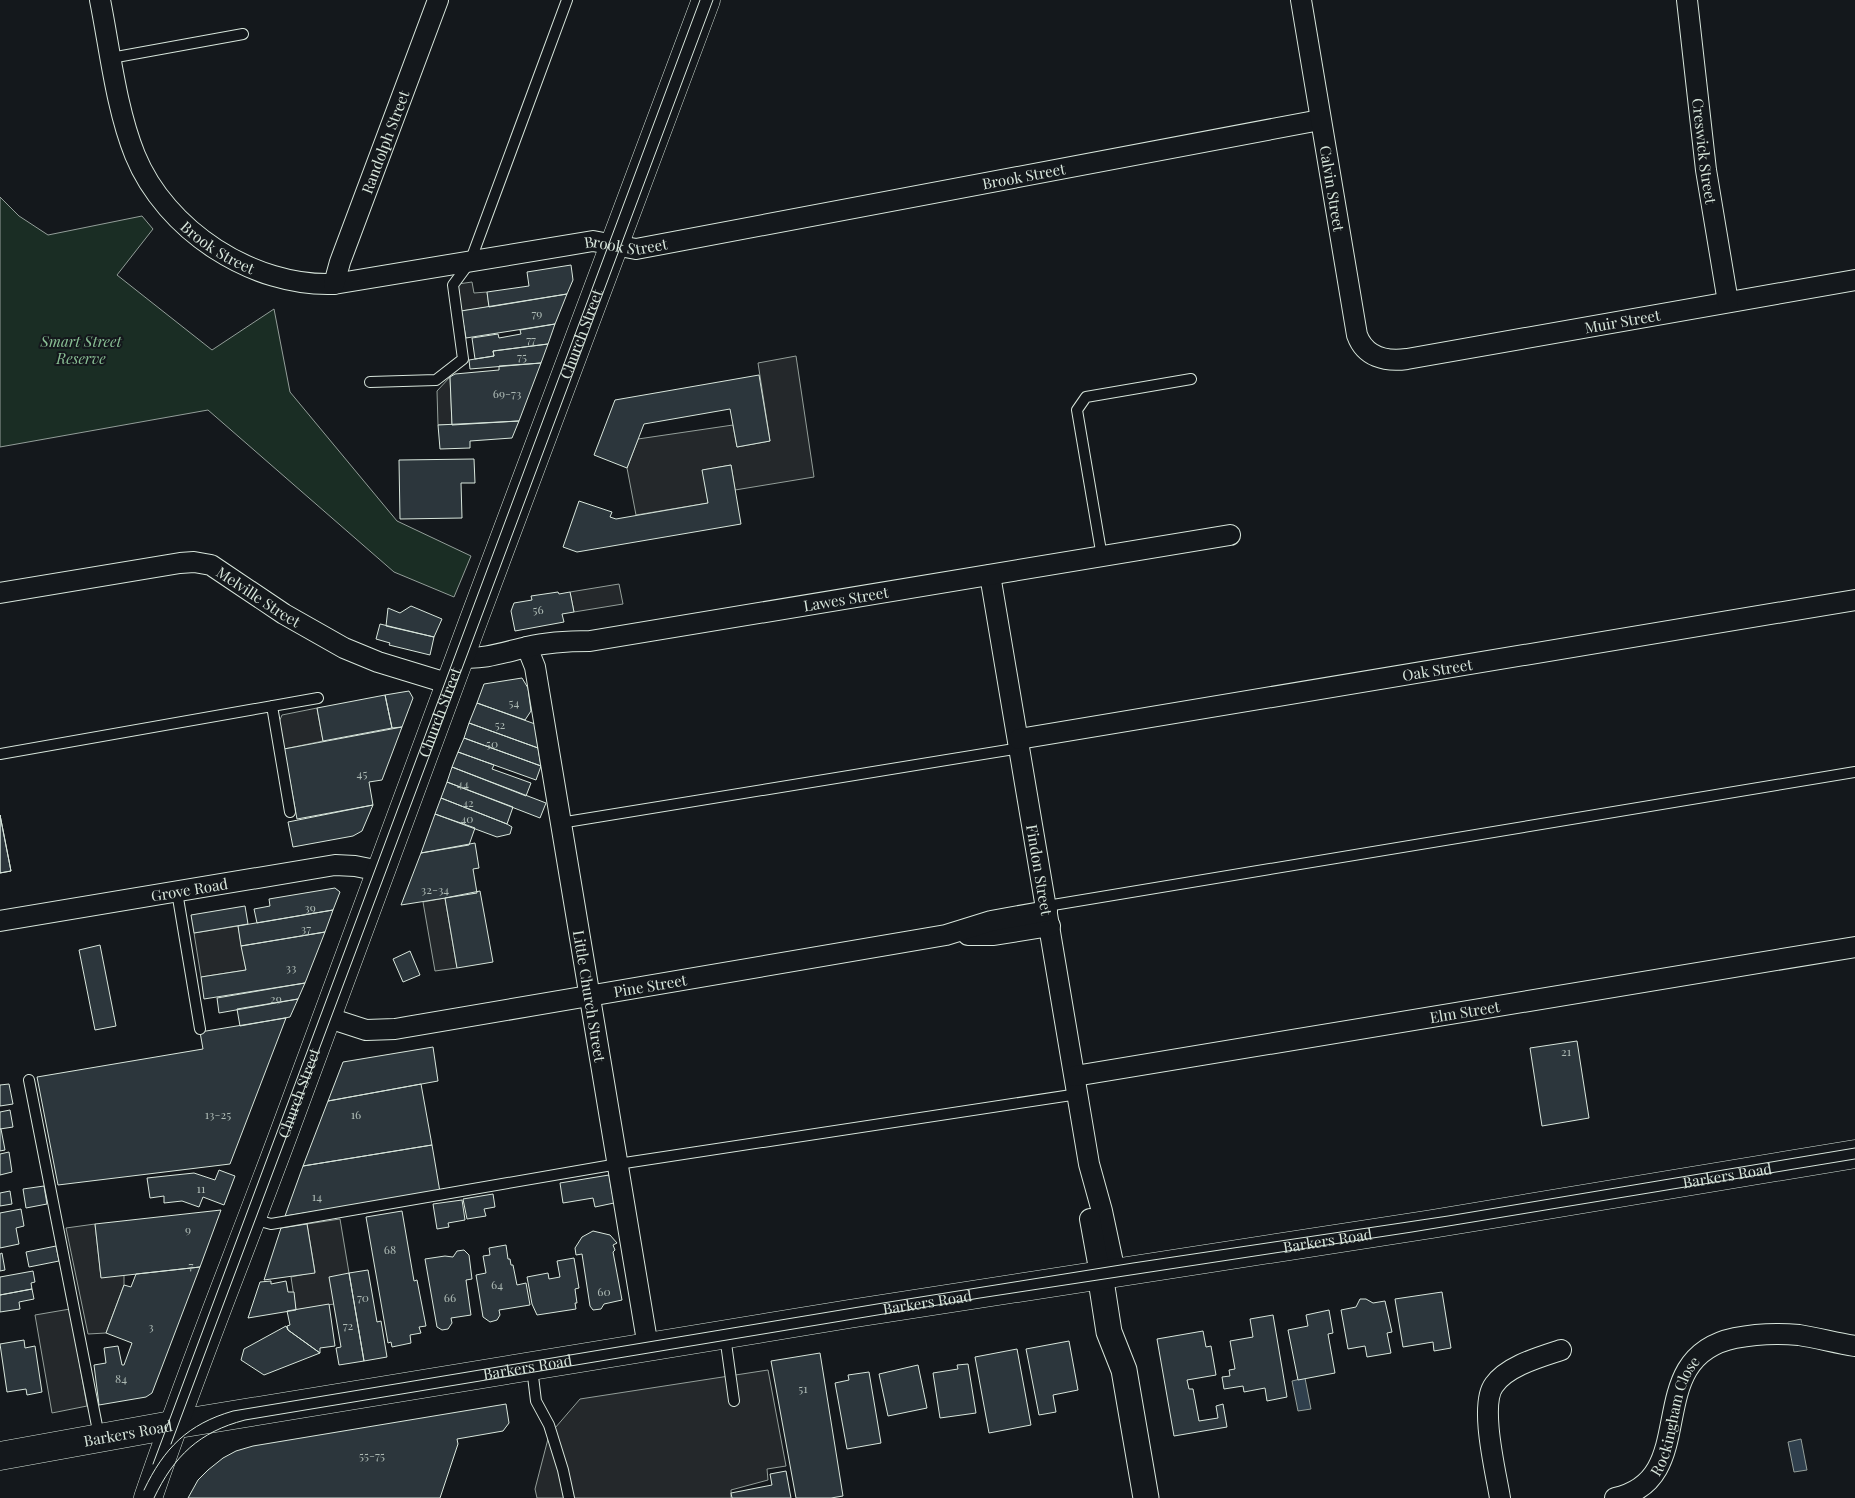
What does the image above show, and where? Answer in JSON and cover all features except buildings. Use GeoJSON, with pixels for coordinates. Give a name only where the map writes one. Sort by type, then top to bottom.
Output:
{"type":"FeatureCollection","features":[{"type":"Feature","properties":{"kind":"main road","name":"Church Street"},"geometry":{"type":"LineString","coordinates":[[148,1498],[173,1426],[706,0]]}},
{"type":"Feature","properties":{"kind":"main road","name":"Barkers Road"},"geometry":{"type":"LineString","coordinates":[[0,1456],[648,1347],[1107,1273],[1423,1225],[1855,1154]]}},
{"type":"Feature","properties":{"kind":"street","name":"Brook Street"},"geometry":{"type":"LineString","coordinates":[[100,0],[121,112],[135,156],[160,199],[198,236],[238,264],[285,279],[322,285],[593,241],[636,249],[1320,120]]}},
{"type":"Feature","properties":{"kind":"street","name":"Randolph Street"},"geometry":{"type":"LineString","coordinates":[[334,284],[340,262],[438,0]]}},
{"type":"Feature","properties":{"kind":"street","name":"Calvin Street"},"geometry":{"type":"LineString","coordinates":[[1301,0],[1357,335],[1360,344],[1366,350],[1373,355],[1388,360]]}},
{"type":"Feature","properties":{"kind":"street","name":"Creswick Street"},"geometry":{"type":"LineString","coordinates":[[1687,0],[1706,170],[1728,302]]}},
{"type":"Feature","properties":{"kind":"street","name":"Muir Street"},"geometry":{"type":"LineString","coordinates":[[1388,360],[1407,359],[1855,280]]}},
{"type":"Feature","properties":{"kind":"street","name":"Lawes Street"},"geometry":{"type":"LineString","coordinates":[[461,656],[487,656],[564,641],[600,640],[1230,536]]}},
{"type":"Feature","properties":{"kind":"street","name":"Melville Street"},"geometry":{"type":"LineString","coordinates":[[0,593],[180,562],[202,562],[221,571],[284,614],[344,648],[378,662],[450,684]]}},
{"type":"Feature","properties":{"kind":"street","name":"Findon Street"},"geometry":{"type":"LineString","coordinates":[[990,575],[1020,743],[1089,1164],[1102,1211],[1107,1273]]}},
{"type":"Feature","properties":{"kind":"street","name":"Oak Street"},"geometry":{"type":"LineString","coordinates":[[1020,743],[1855,600]]}},
{"type":"Feature","properties":{"kind":"street","name":"Little Church Street"},"geometry":{"type":"LineString","coordinates":[[527,647],[535,667],[648,1347]]}},
{"type":"Feature","properties":{"kind":"street","name":"Grove Road"},"geometry":{"type":"LineString","coordinates":[[0,922],[335,865],[355,866],[380,871]]}},
{"type":"Feature","properties":{"kind":"street","name":"Pine Street"},"geometry":{"type":"LineString","coordinates":[[326,1017],[356,1028],[377,1030],[946,935],[991,921],[1048,914]]}},
{"type":"Feature","properties":{"kind":"street","name":"Elm Street"},"geometry":{"type":"LineString","coordinates":[[1077,1085],[1855,947]]}},
{"type":"Feature","properties":{"kind":"street"},"geometry":{"type":"LineString","coordinates":[[1107,1273],[1124,1329],[1124,1370],[1146,1498]]}},
{"type":"Feature","properties":{"kind":"street","name":"Rockingham Close"},"geometry":{"type":"LineString","coordinates":[[1615,1498],[1633,1492],[1645,1484],[1657,1468],[1668,1444],[1675,1397],[1683,1376],[1704,1351],[1716,1344],[1734,1338],[1778,1335],[1798,1335],[1855,1346]]}},
{"type":"Feature","properties":{"kind":"street"},"geometry":{"type":"LineString","coordinates":[[1500,1498],[1487,1411],[1490,1391],[1495,1383],[1511,1370],[1530,1360],[1561,1350]]}},
{"type":"Feature","properties":{"kind":"lane"},"geometry":{"type":"LineString","coordinates":[[370,382],[436,380],[463,359],[453,285],[470,262],[567,0]]}},
{"type":"Feature","properties":{"kind":"lane"},"geometry":{"type":"LineString","coordinates":[[111,58],[243,34]]}},
{"type":"Feature","properties":{"kind":"lane"},"geometry":{"type":"LineString","coordinates":[[1102,557],[1077,410],[1086,397],[1191,379]]}},
{"type":"Feature","properties":{"kind":"lane"},"geometry":{"type":"LineString","coordinates":[[0,754],[318,698]]}},
{"type":"Feature","properties":{"kind":"lane"},"geometry":{"type":"LineString","coordinates":[[272,706],[290,812]]}},
{"type":"Feature","properties":{"kind":"lane"},"geometry":{"type":"LineString","coordinates":[[560,823],[1020,743]]}},
{"type":"Feature","properties":{"kind":"lane"},"geometry":{"type":"LineString","coordinates":[[1048,914],[1855,772]]}},
{"type":"Feature","properties":{"kind":"lane"},"geometry":{"type":"LineString","coordinates":[[177,892],[200,1029]]}},
{"type":"Feature","properties":{"kind":"lane"},"geometry":{"type":"LineString","coordinates":[[29,1080],[100,1439]]}},
{"type":"Feature","properties":{"kind":"lane"},"geometry":{"type":"LineString","coordinates":[[251,1218],[271,1224],[278,1223],[1077,1085]]}},
{"type":"Feature","properties":{"kind":"lane"},"geometry":{"type":"LineString","coordinates":[[724,1335],[734,1401]]}},
{"type":"Feature","properties":{"kind":"lane"},"geometry":{"type":"LineString","coordinates":[[532,1366],[536,1401],[549,1425],[563,1470],[569,1498]]}},
{"type":"Feature","properties":{"kind":"green space","name":"Smart Street Reserve"},"geometry":{"type":"Polygon","coordinates":[[[0,197],[19,216],[48,235],[142,216],[153,229],[117,275],[212,350],[274,309],[290,392],[397,521],[471,556],[454,597],[394,572],[208,410],[0,447],[0,197]]]}},
{"type":"Feature","properties":{"kind":"shaded area"},"geometry":{"type":"Polygon","coordinates":[[[472,282],[474,293],[487,292],[489,307],[461,311],[458,284],[472,282]]]}},
{"type":"Feature","properties":{"kind":"shaded area"},"geometry":{"type":"Polygon","coordinates":[[[796,356],[814,477],[735,490],[731,465],[703,470],[708,503],[636,515],[627,468],[638,439],[733,425],[737,447],[770,441],[758,363],[796,356]]]}},
{"type":"Feature","properties":{"kind":"shaded area"},"geometry":{"type":"Polygon","coordinates":[[[450,377],[452,425],[438,425],[437,391],[450,377]]]}},
{"type":"Feature","properties":{"kind":"shaded area"},"geometry":{"type":"Polygon","coordinates":[[[619,584],[623,604],[574,612],[570,592],[619,584]]]}},
{"type":"Feature","properties":{"kind":"shaded area"},"geometry":{"type":"Polygon","coordinates":[[[317,708],[323,741],[284,749],[279,722],[282,715],[317,708]]]}},
{"type":"Feature","properties":{"kind":"shaded area"},"geometry":{"type":"Polygon","coordinates":[[[445,898],[457,968],[435,971],[423,902],[445,898]]]}},
{"type":"Feature","properties":{"kind":"shaded area"},"geometry":{"type":"Polygon","coordinates":[[[238,926],[246,970],[201,977],[194,933],[238,926]]]}},
{"type":"Feature","properties":{"kind":"shaded area"},"geometry":{"type":"Polygon","coordinates":[[[340,1219],[349,1273],[334,1304],[296,1310],[291,1277],[315,1272],[307,1224],[340,1219]]]}},
{"type":"Feature","properties":{"kind":"shaded area"},"geometry":{"type":"Polygon","coordinates":[[[95,1224],[101,1277],[124,1275],[124,1285],[106,1333],[88,1334],[66,1228],[95,1224]]]}},
{"type":"Feature","properties":{"kind":"shaded area"},"geometry":{"type":"Polygon","coordinates":[[[70,1309],[87,1406],[52,1413],[35,1315],[70,1309]]]}},
{"type":"Feature","properties":{"kind":"shaded area"},"geometry":{"type":"Polygon","coordinates":[[[768,1370],[786,1466],[767,1469],[768,1480],[731,1490],[731,1498],[537,1498],[535,1489],[549,1435],[580,1399],[768,1370]]]}},
{"type":"Feature","properties":{"kind":"water"},"geometry":{"type":"Polygon","coordinates":[[[1305,1378],[1311,1409],[1298,1411],[1292,1381],[1305,1378]]]}},
{"type":"Feature","properties":{"kind":"water"},"geometry":{"type":"Polygon","coordinates":[[[1801,1439],[1807,1470],[1794,1472],[1788,1442],[1801,1439]]]}},
{"type":"Feature","properties":{"kind":"tram line"},"geometry":{"type":"LineString","coordinates":[[153,1464],[700,0]]}},
{"type":"Feature","properties":{"kind":"tram line"},"geometry":{"type":"LineString","coordinates":[[171,1444],[713,0]]}},
{"type":"Feature","properties":{"kind":"tram line"},"geometry":{"type":"LineString","coordinates":[[144,1490],[160,1462],[179,1440],[203,1423],[233,1411],[883,1303],[1448,1216],[1855,1148]]}},
{"type":"Feature","properties":{"kind":"tram line"},"geometry":{"type":"LineString","coordinates":[[154,1498],[170,1470],[190,1448],[214,1431],[245,1420],[980,1298],[1412,1232],[1855,1159]]}}]}
